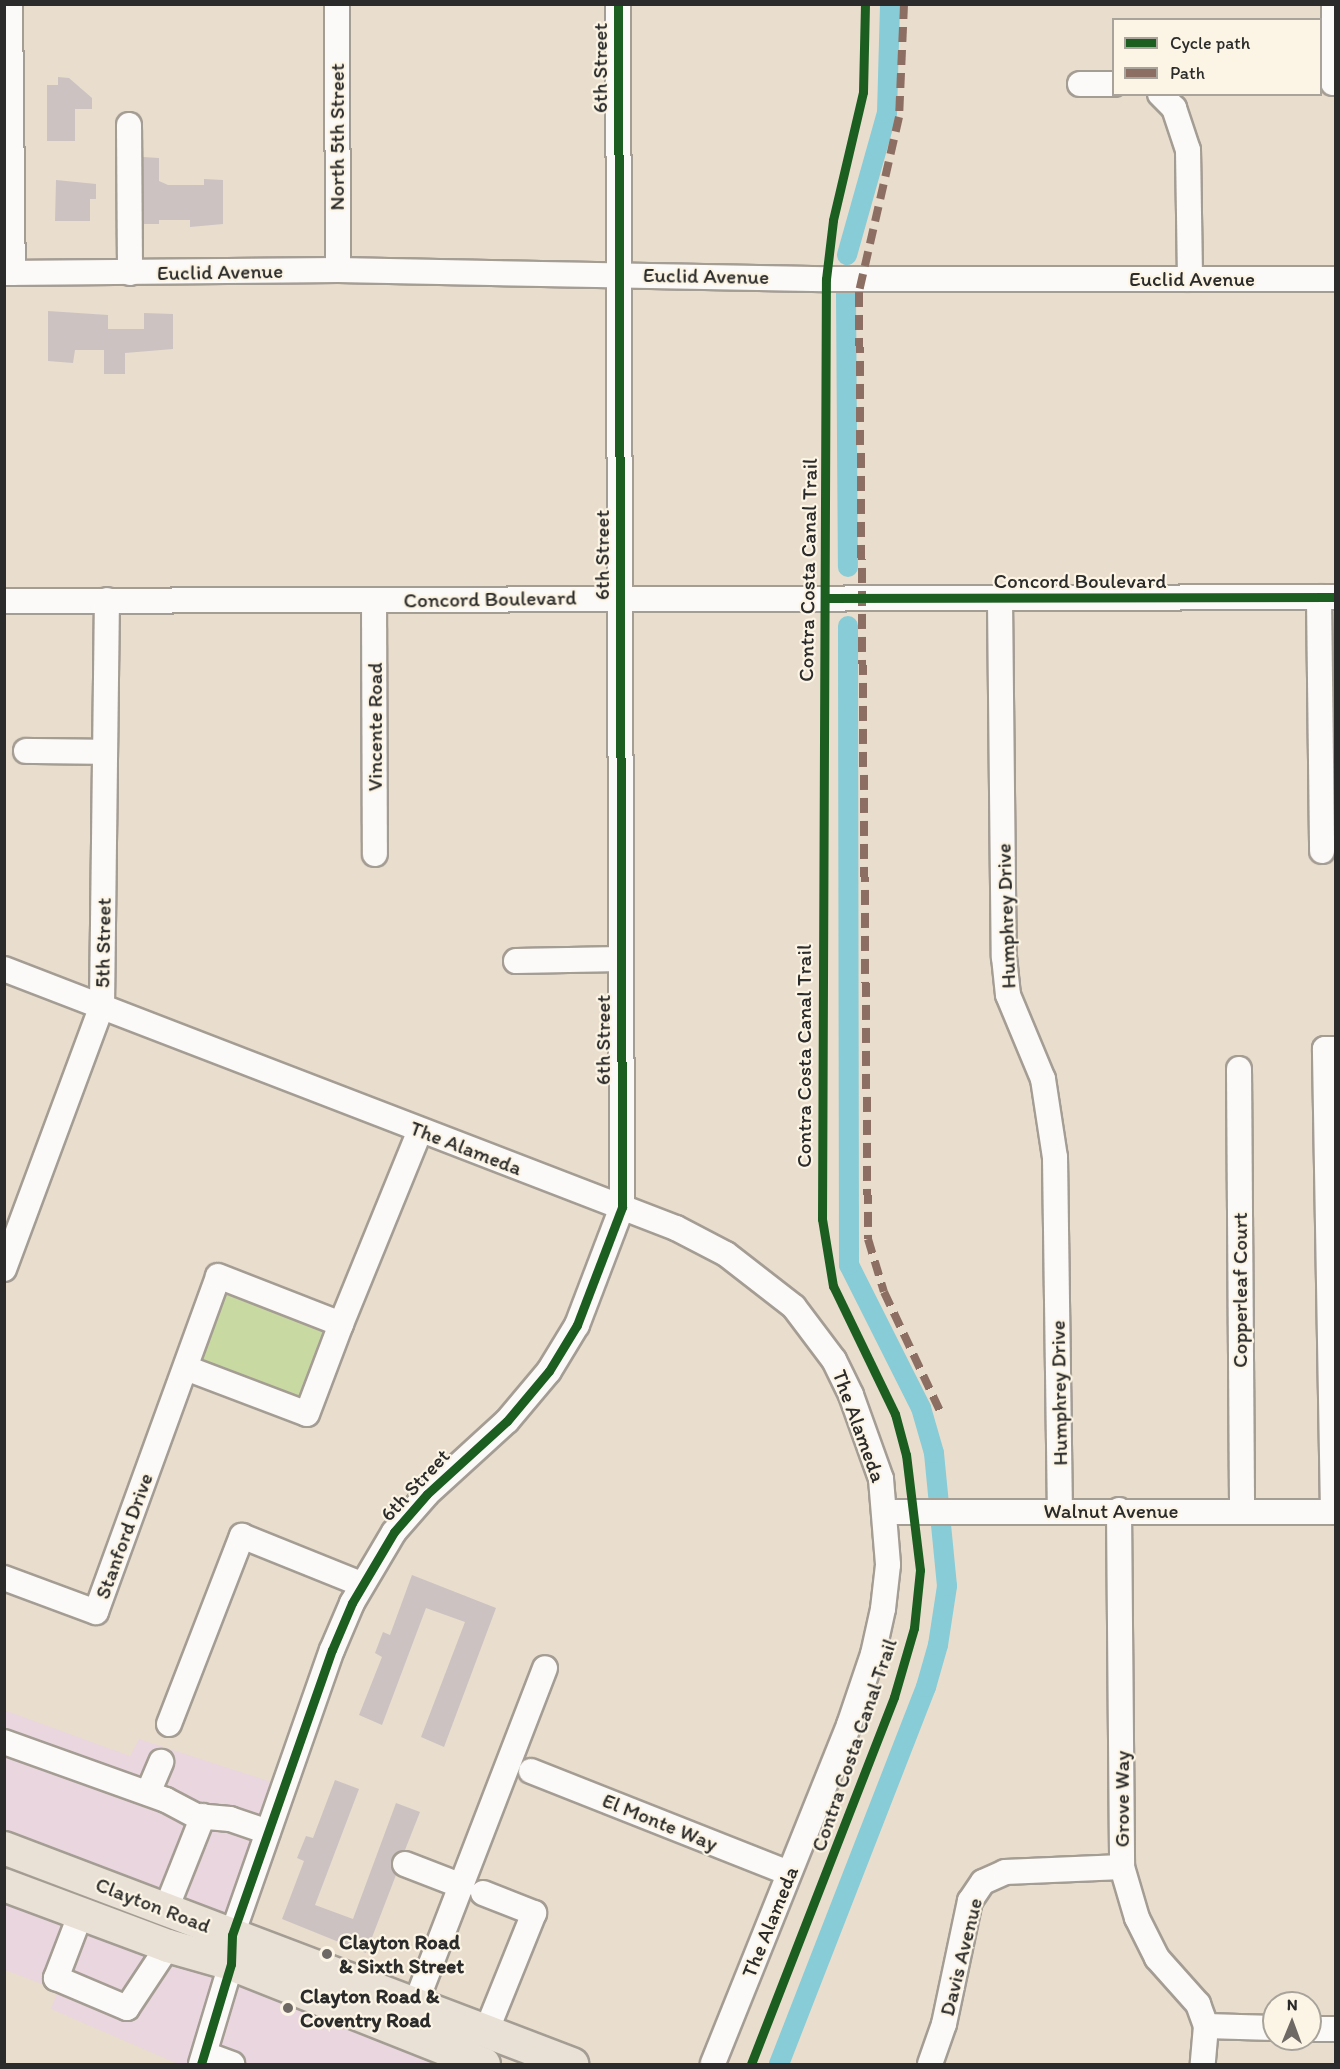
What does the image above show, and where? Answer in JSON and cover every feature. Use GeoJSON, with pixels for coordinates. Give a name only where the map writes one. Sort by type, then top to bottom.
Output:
{"type":"FeatureCollection","features":[{"type":"Feature","properties":{"kind":"main road","name":"Clayton Road"},"geometry":{"type":"LineString","coordinates":[[4,1848],[165,1910],[231,1950],[448,2058],[484,2064]]}},
{"type":"Feature","properties":{"kind":"main road","name":"Clayton Road"},"geometry":{"type":"LineString","coordinates":[[4,1885],[168,1946],[231,1950],[415,2005],[572,2064]]}},
{"type":"Feature","properties":{"kind":"street"},"geometry":{"type":"LineString","coordinates":[[9,273],[10,4]]}},
{"type":"Feature","properties":{"kind":"street","name":"North 5th Street"},"geometry":{"type":"LineString","coordinates":[[337,4],[338,270]]}},
{"type":"Feature","properties":{"kind":"street","name":"6th Street"},"geometry":{"type":"LineString","coordinates":[[203,2059],[231,1950],[268,1832],[332,1650],[362,1584],[394,1532],[420,1501],[507,1421],[549,1371],[577,1325],[621,1207],[618,4]]}},
{"type":"Feature","properties":{"kind":"street"},"geometry":{"type":"LineString","coordinates":[[1333,83],[1334,4]]}},
{"type":"Feature","properties":{"kind":"street"},"geometry":{"type":"LineString","coordinates":[[1080,84],[1112,84]]}},
{"type":"Feature","properties":{"kind":"street"},"geometry":{"type":"LineString","coordinates":[[1167,101],[1188,150],[1190,279]]}},
{"type":"Feature","properties":{"kind":"street"},"geometry":{"type":"LineString","coordinates":[[129,125],[129,273]]}},
{"type":"Feature","properties":{"kind":"street","name":"Euclid Avenue"},"geometry":{"type":"LineString","coordinates":[[9,273],[338,270],[826,279],[1335,279]]}},
{"type":"Feature","properties":{"kind":"street"},"geometry":{"type":"LineString","coordinates":[[1322,851],[1327,597]]}},
{"type":"Feature","properties":{"kind":"street","name":"Concord Boulevard"},"geometry":{"type":"LineString","coordinates":[[4,601],[620,598],[1000,600],[1327,597]]}},
{"type":"Feature","properties":{"kind":"street","name":"5th Street"},"geometry":{"type":"LineString","coordinates":[[4,1269],[102,1006],[107,600]]}},
{"type":"Feature","properties":{"kind":"street","name":"Vincente Road"},"geometry":{"type":"LineString","coordinates":[[374,600],[375,854]]}},
{"type":"Feature","properties":{"kind":"street","name":"Humphrey Drive"},"geometry":{"type":"LineString","coordinates":[[1000,600],[1004,957],[1008,994],[1043,1079],[1055,1157],[1060,1511]]}},
{"type":"Feature","properties":{"kind":"street"},"geometry":{"type":"LineString","coordinates":[[26,751],[105,752]]}},
{"type":"Feature","properties":{"kind":"street"},"geometry":{"type":"LineString","coordinates":[[516,961],[621,959]]}},
{"type":"Feature","properties":{"kind":"street","name":"The Alameda"},"geometry":{"type":"LineString","coordinates":[[4,969],[621,1207],[726,1254],[794,1307],[834,1360],[851,1395],[881,1479],[886,1512],[888,1565],[873,1654],[849,1725],[713,2064]]}},
{"type":"Feature","properties":{"kind":"street"},"geometry":{"type":"LineString","coordinates":[[1334,1512],[1332,1202],[1325,1049],[1335,1049]]}},
{"type":"Feature","properties":{"kind":"street","name":"Copperleaf Court"},"geometry":{"type":"LineString","coordinates":[[1239,1068],[1242,1512]]}},
{"type":"Feature","properties":{"kind":"street"},"geometry":{"type":"LineString","coordinates":[[186,1368],[307,1414],[420,1130]]}},
{"type":"Feature","properties":{"kind":"street","name":"Stanford Drive"},"geometry":{"type":"LineString","coordinates":[[4,1578],[96,1612],[218,1276],[341,1324]]}},
{"type":"Feature","properties":{"kind":"street","name":"Walnut Avenue"},"geometry":{"type":"LineString","coordinates":[[886,1512],[913,1510],[1334,1512]]}},
{"type":"Feature","properties":{"kind":"street","name":"Grove Way"},"geometry":{"type":"LineString","coordinates":[[1119,1510],[1122,1868],[1137,1918],[1157,1958],[1198,2004],[1206,2026],[1203,2064]]}},
{"type":"Feature","properties":{"kind":"street"},"geometry":{"type":"LineString","coordinates":[[169,1724],[242,1536],[362,1584]]}},
{"type":"Feature","properties":{"kind":"street"},"geometry":{"type":"LineString","coordinates":[[415,2005],[472,1889],[544,1668]]}},
{"type":"Feature","properties":{"kind":"street"},"geometry":{"type":"LineString","coordinates":[[7,1749],[148,1793],[203,1816],[230,1819],[268,1832]]}},
{"type":"Feature","properties":{"kind":"street"},"geometry":{"type":"LineString","coordinates":[[148,1793],[161,1761]]}},
{"type":"Feature","properties":{"kind":"street","name":"El Monte Way"},"geometry":{"type":"LineString","coordinates":[[531,1771],[789,1873]]}},
{"type":"Feature","properties":{"kind":"street"},"geometry":{"type":"LineString","coordinates":[[165,1910],[203,1816]]}},
{"type":"Feature","properties":{"kind":"street"},"geometry":{"type":"LineString","coordinates":[[405,1864],[534,1913],[486,2032]]}},
{"type":"Feature","properties":{"kind":"street","name":"Davis Avenue"},"geometry":{"type":"LineString","coordinates":[[930,2064],[944,2024],[970,1901],[983,1882],[1005,1872],[1122,1868]]}},
{"type":"Feature","properties":{"kind":"street"},"geometry":{"type":"LineString","coordinates":[[81,1913],[56,1978],[127,2008],[168,1946]]}},
{"type":"Feature","properties":{"kind":"street"},"geometry":{"type":"LineString","coordinates":[[1206,2026],[1262,2028]]}},
{"type":"Feature","properties":{"kind":"street"},"geometry":{"type":"LineString","coordinates":[[203,2059],[232,2064]]}},
{"type":"Feature","properties":{"kind":"shaded area"},"geometry":{"type":"Polygon","coordinates":[[[4,1710],[130,1756],[139,1739],[284,1786],[232,1935],[5,1848],[4,1710]]]}},
{"type":"Feature","properties":{"kind":"shaded area"},"geometry":{"type":"Polygon","coordinates":[[[4,1885],[445,2064],[178,2064],[51,2009],[58,1990],[5,1970],[4,1885]]]}},
{"type":"Feature","properties":{"kind":"green space"},"geometry":{"type":"Polygon","coordinates":[[[218,1276],[341,1323],[306,1414],[183,1367],[218,1276]]]}},
{"type":"Feature","properties":{"kind":"building"},"geometry":{"type":"Polygon","coordinates":[[[58,77],[69,78],[92,98],[92,109],[75,109],[75,141],[47,141],[47,85],[58,85],[58,77]]]}},
{"type":"Feature","properties":{"kind":"building"},"geometry":{"type":"Polygon","coordinates":[[[143,157],[159,158],[159,181],[168,185],[204,185],[204,179],[223,180],[223,224],[190,227],[190,220],[159,220],[159,224],[144,224],[143,157]]]}},
{"type":"Feature","properties":{"kind":"building"},"geometry":{"type":"Polygon","coordinates":[[[56,180],[96,184],[96,199],[90,199],[90,221],[55,221],[56,180]]]}},
{"type":"Feature","properties":{"kind":"building"},"geometry":{"type":"Polygon","coordinates":[[[48,311],[108,315],[108,329],[144,329],[144,313],[173,314],[173,349],[125,353],[125,374],[104,374],[104,350],[75,350],[73,363],[48,361],[48,311]]]}},
{"type":"Feature","properties":{"kind":"building"},"geometry":{"type":"Polygon","coordinates":[[[412,1575],[496,1608],[444,1747],[421,1737],[465,1622],[426,1608],[382,1725],[359,1715],[382,1657],[375,1653],[383,1632],[390,1635],[412,1575]]]}},
{"type":"Feature","properties":{"kind":"building"},"geometry":{"type":"Polygon","coordinates":[[[335,1780],[359,1789],[315,1905],[353,1919],[396,1803],[420,1812],[405,1850],[392,1858],[396,1875],[366,1953],[282,1919],[304,1861],[297,1858],[306,1836],[313,1838],[335,1780]]]}},
{"type":"Feature","properties":{"kind":"waterway"},"geometry":{"type":"LineString","coordinates":[[847,255],[887,113],[890,4]]}},
{"type":"Feature","properties":{"kind":"waterway"},"geometry":{"type":"LineString","coordinates":[[846,293],[848,567]]}},
{"type":"Feature","properties":{"kind":"waterway"},"geometry":{"type":"LineString","coordinates":[[779,2064],[926,1687],[938,1645],[947,1586],[934,1453],[921,1408],[849,1265],[848,626]]}},
{"type":"Feature","properties":{"kind":"marked path"},"geometry":{"type":"LineString","coordinates":[[904,4],[899,117],[859,292],[868,1239],[884,1292],[941,1413]]}},
{"type":"Feature","properties":{"kind":"cycle path"},"geometry":{"type":"LineString","coordinates":[[201,2064],[231,1964],[232,1935],[332,1650],[352,1603],[394,1532],[427,1494],[507,1421],[549,1371],[577,1325],[622,1207],[618,4]]}},
{"type":"Feature","properties":{"kind":"cycle path","name":"Contra Costa Canal Trail"},"geometry":{"type":"LineString","coordinates":[[751,2064],[894,1697],[914,1628],[920,1570],[906,1455],[895,1414],[833,1286],[822,1219],[826,279],[833,220],[863,92],[865,4]]}},
{"type":"Feature","properties":{"kind":"cycle path","name":"Contra Costa Canal Trail"},"geometry":{"type":"LineString","coordinates":[[826,598],[1336,597]]}},
{"type":"Feature","properties":{"kind":"place","name":"Clayton Road & Sixth Street"},"geometry":{"type":"Point","coordinates":[327,1954]}},
{"type":"Feature","properties":{"kind":"place","name":"Clayton Road & Coventry Road"},"geometry":{"type":"Point","coordinates":[288,2008]}}]}
